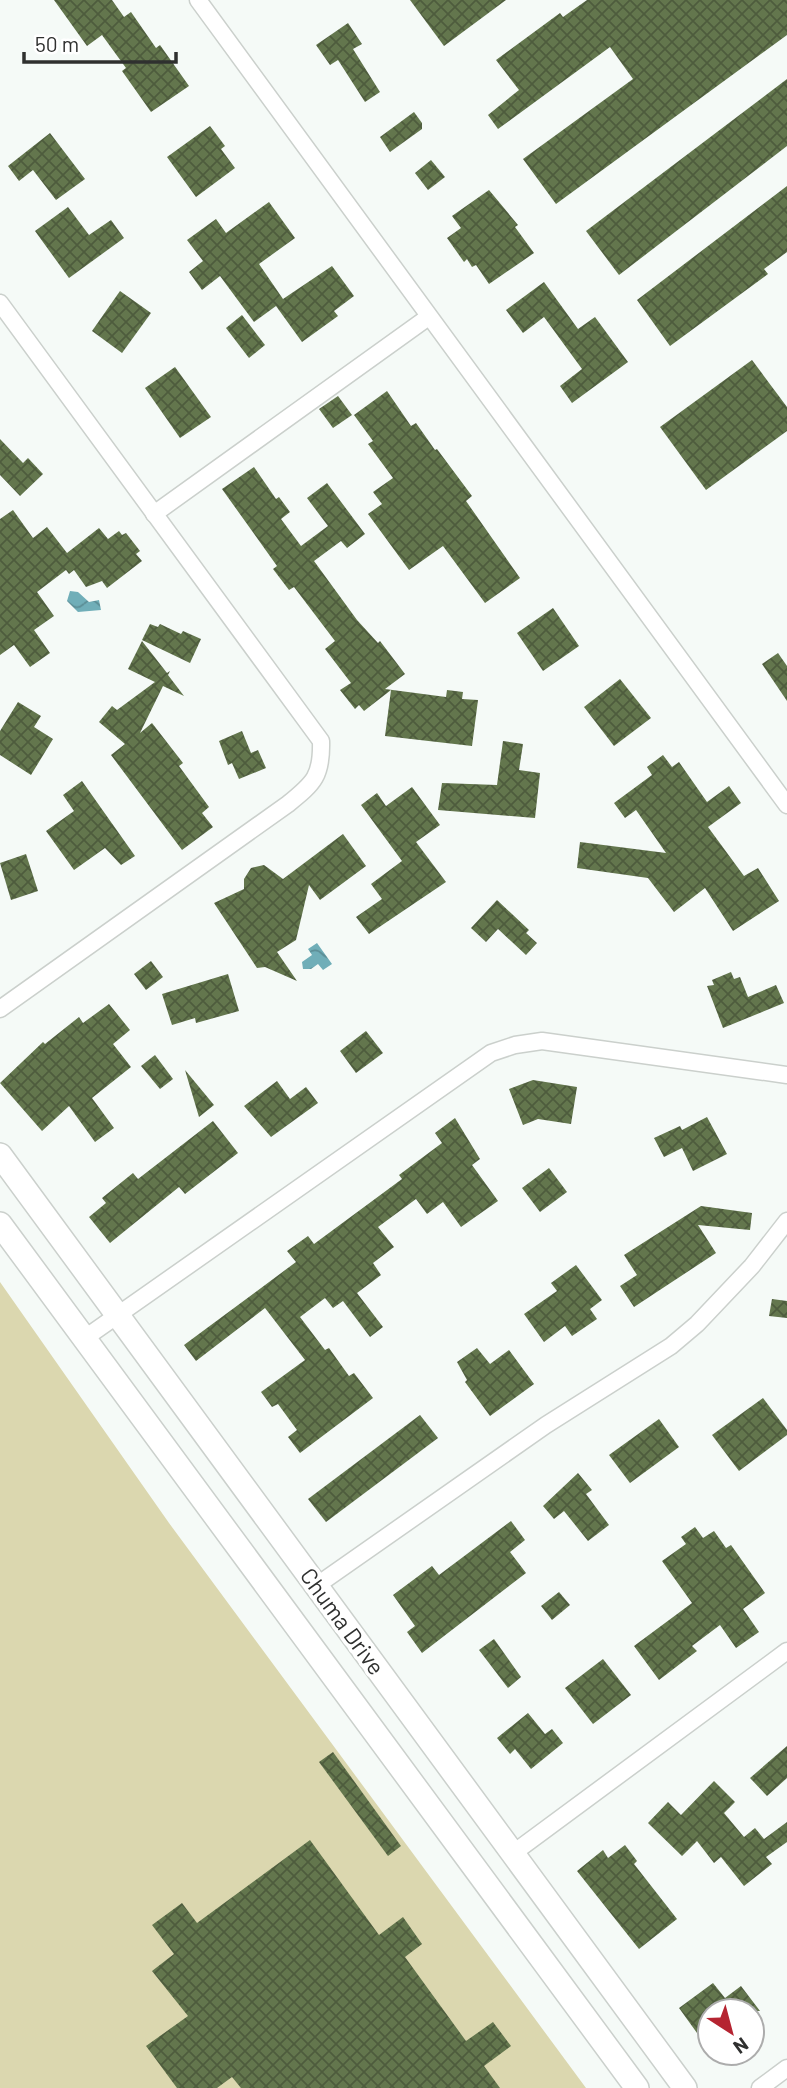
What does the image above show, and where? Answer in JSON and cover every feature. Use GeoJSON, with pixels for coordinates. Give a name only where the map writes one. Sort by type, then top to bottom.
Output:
{"type":"FeatureCollection","features":[{"type":"Feature","properties":{"kind":"main road","name":"Chuma Drive"},"geometry":{"type":"LineString","coordinates":[[0,1155],[120,1314],[684,2088]]}},
{"type":"Feature","properties":{"kind":"main road","name":"Chuma Drive"},"geometry":{"type":"LineString","coordinates":[[0,1223],[637,2088]]}},
{"type":"Feature","properties":{"kind":"street"},"geometry":{"type":"LineString","coordinates":[[198,0],[427,318],[787,805]]}},
{"type":"Feature","properties":{"kind":"street"},"geometry":{"type":"LineString","coordinates":[[0,303],[321,741],[322,761],[315,782],[288,804],[0,1009]]}},
{"type":"Feature","properties":{"kind":"street"},"geometry":{"type":"LineString","coordinates":[[154,514],[427,318]]}},
{"type":"Feature","properties":{"kind":"street"},"geometry":{"type":"LineString","coordinates":[[85,1338],[491,1053],[515,1045],[542,1041],[787,1075]]}},
{"type":"Feature","properties":{"kind":"street"},"geometry":{"type":"LineString","coordinates":[[316,1586],[546,1425],[671,1346],[752,1266],[787,1221]]}},
{"type":"Feature","properties":{"kind":"street"},"geometry":{"type":"LineString","coordinates":[[512,1854],[787,1651]]}},
{"type":"Feature","properties":{"kind":"street"},"geometry":{"type":"LineString","coordinates":[[760,2088],[787,2068]]}},
{"type":"Feature","properties":{"kind":"shaded area"},"geometry":{"type":"Polygon","coordinates":[[[0,1282],[169,1523],[586,2088],[0,2088],[0,1282]]]}},
{"type":"Feature","properties":{"kind":"water"},"geometry":{"type":"Polygon","coordinates":[[[70,591],[78,592],[89,602],[99,600],[101,610],[78,612],[67,601],[70,591]]]}},
{"type":"Feature","properties":{"kind":"water"},"geometry":{"type":"Polygon","coordinates":[[[317,943],[332,964],[323,970],[318,964],[311,969],[303,969],[302,962],[312,955],[308,949],[317,943]]]}},
{"type":"Feature","properties":{"kind":"building"},"geometry":{"type":"Polygon","coordinates":[[[54,0],[112,0],[124,17],[131,12],[156,48],[160,45],[189,86],[151,112],[122,71],[126,68],[102,35],[87,46],[54,0]]]}},
{"type":"Feature","properties":{"kind":"building"},"geometry":{"type":"Polygon","coordinates":[[[410,0],[506,0],[444,46],[410,0]]]}},
{"type":"Feature","properties":{"kind":"building"},"geometry":{"type":"Polygon","coordinates":[[[587,0],[787,0],[787,35],[556,204],[523,159],[633,79],[610,47],[498,129],[488,115],[519,90],[496,60],[560,13],[563,17],[587,0]]]}},
{"type":"Feature","properties":{"kind":"building"},"geometry":{"type":"Polygon","coordinates":[[[348,23],[362,44],[353,49],[380,92],[365,102],[338,60],[330,65],[316,45],[348,23]]]}},
{"type":"Feature","properties":{"kind":"building"},"geometry":{"type":"Polygon","coordinates":[[[787,79],[787,146],[619,275],[586,231],[787,79]]]}},
{"type":"Feature","properties":{"kind":"building"},"geometry":{"type":"Polygon","coordinates":[[[414,112],[422,123],[422,129],[390,152],[380,137],[414,112]]]}},
{"type":"Feature","properties":{"kind":"building"},"geometry":{"type":"Polygon","coordinates":[[[210,126],[225,146],[221,149],[235,168],[196,197],[167,157],[210,126]]]}},
{"type":"Feature","properties":{"kind":"building"},"geometry":{"type":"Polygon","coordinates":[[[50,133],[85,179],[56,200],[33,170],[19,181],[8,166],[50,133]]]}},
{"type":"Feature","properties":{"kind":"building"},"geometry":{"type":"Polygon","coordinates":[[[431,160],[445,177],[428,190],[415,173],[431,160]]]}},
{"type":"Feature","properties":{"kind":"building"},"geometry":{"type":"Polygon","coordinates":[[[787,186],[787,252],[764,269],[768,274],[670,346],[637,300],[787,186]]]}},
{"type":"Feature","properties":{"kind":"building"},"geometry":{"type":"Polygon","coordinates":[[[489,190],[518,225],[515,227],[534,253],[489,284],[476,265],[472,267],[467,259],[464,262],[447,238],[461,228],[452,216],[489,190]]]}},
{"type":"Feature","properties":{"kind":"building"},"geometry":{"type":"Polygon","coordinates":[[[269,202],[295,238],[259,264],[283,299],[332,266],[354,296],[334,311],[338,316],[302,342],[276,306],[254,322],[220,276],[202,290],[189,272],[203,261],[187,240],[216,219],[226,233],[269,202]]]}},
{"type":"Feature","properties":{"kind":"building"},"geometry":{"type":"Polygon","coordinates":[[[68,207],[89,235],[111,220],[124,238],[69,278],[35,231],[68,207]]]}},
{"type":"Feature","properties":{"kind":"building"},"geometry":{"type":"Polygon","coordinates":[[[544,282],[578,329],[595,317],[628,362],[572,403],[560,386],[582,369],[544,317],[523,333],[506,310],[544,282]]]}},
{"type":"Feature","properties":{"kind":"building"},"geometry":{"type":"Polygon","coordinates":[[[120,291],[151,313],[122,353],[92,331],[120,291]]]}},
{"type":"Feature","properties":{"kind":"building"},"geometry":{"type":"Polygon","coordinates":[[[242,315],[265,345],[249,358],[226,328],[242,315]]]}},
{"type":"Feature","properties":{"kind":"building"},"geometry":{"type":"Polygon","coordinates":[[[752,360],[787,407],[787,431],[706,490],[660,427],[752,360]]]}},
{"type":"Feature","properties":{"kind":"building"},"geometry":{"type":"Polygon","coordinates":[[[175,367],[211,417],[180,438],[145,388],[175,367]]]}},
{"type":"Feature","properties":{"kind":"building"},"geometry":{"type":"Polygon","coordinates":[[[387,391],[411,426],[416,423],[472,496],[466,501],[520,578],[485,603],[443,546],[409,570],[368,514],[382,504],[373,492],[393,478],[368,444],[373,441],[354,415],[387,391]]]}},
{"type":"Feature","properties":{"kind":"building"},"geometry":{"type":"Polygon","coordinates":[[[338,396],[352,415],[333,428],[319,409],[338,396]]]}},
{"type":"Feature","properties":{"kind":"building"},"geometry":{"type":"Polygon","coordinates":[[[0,439],[23,463],[28,458],[43,474],[20,496],[0,475],[0,439]]]}},
{"type":"Feature","properties":{"kind":"building"},"geometry":{"type":"Polygon","coordinates":[[[254,467],[276,499],[279,497],[290,512],[281,519],[301,546],[328,526],[307,498],[327,483],[365,534],[347,548],[341,541],[314,561],[357,620],[378,643],[380,641],[405,674],[385,689],[446,697],[447,690],[463,692],[462,699],[478,700],[472,746],[385,736],[391,690],[364,711],[359,705],[355,709],[340,690],[351,683],[325,649],[335,641],[294,587],[289,590],[273,569],[277,566],[222,489],[254,467]]]}},
{"type":"Feature","properties":{"kind":"building"},"geometry":{"type":"Polygon","coordinates":[[[13,510],[33,538],[47,527],[67,553],[99,528],[108,539],[119,531],[122,535],[126,533],[140,551],[136,554],[142,561],[107,588],[102,581],[86,587],[74,570],[69,574],[66,570],[37,592],[54,616],[34,630],[50,653],[30,667],[14,645],[0,655],[0,519],[13,510]]]}},
{"type":"Feature","properties":{"kind":"building"},"geometry":{"type":"Polygon","coordinates":[[[553,608],[579,646],[543,671],[517,633],[553,608]]]}},
{"type":"Feature","properties":{"kind":"building"},"geometry":{"type":"Polygon","coordinates":[[[150,624],[158,627],[160,624],[181,634],[183,631],[201,639],[190,663],[142,640],[150,624]]]}},
{"type":"Feature","properties":{"kind":"building"},"geometry":{"type":"Polygon","coordinates":[[[142,641],[167,673],[170,671],[168,675],[184,696],[163,686],[140,733],[152,723],[183,763],[179,766],[209,807],[202,813],[213,827],[182,850],[111,755],[125,744],[99,722],[112,706],[117,710],[155,682],[128,669],[142,641]]]}},
{"type":"Feature","properties":{"kind":"building"},"geometry":{"type":"Polygon","coordinates":[[[778,653],[787,666],[787,701],[762,664],[778,653]]]}},
{"type":"Feature","properties":{"kind":"building"},"geometry":{"type":"Polygon","coordinates":[[[620,679],[651,718],[614,746],[584,707],[620,679]]]}},
{"type":"Feature","properties":{"kind":"building"},"geometry":{"type":"Polygon","coordinates":[[[18,702],[41,716],[34,727],[53,739],[31,775],[0,755],[0,731],[18,702]]]}},
{"type":"Feature","properties":{"kind":"building"},"geometry":{"type":"Polygon","coordinates":[[[242,731],[251,753],[258,750],[266,768],[239,779],[232,763],[228,765],[219,741],[242,731]]]}},
{"type":"Feature","properties":{"kind":"building"},"geometry":{"type":"Polygon","coordinates":[[[503,741],[523,744],[519,770],[540,773],[535,818],[438,810],[442,783],[497,785],[503,741]]]}},
{"type":"Feature","properties":{"kind":"building"},"geometry":{"type":"Polygon","coordinates":[[[663,755],[672,767],[679,762],[707,802],[729,786],[741,803],[708,827],[744,876],[758,868],[779,901],[733,931],[705,888],[674,912],[648,878],[577,868],[580,842],[666,853],[636,810],[625,818],[614,803],[652,775],[647,767],[663,755]]]}},
{"type":"Feature","properties":{"kind":"building"},"geometry":{"type":"Polygon","coordinates":[[[82,781],[135,856],[121,865],[105,848],[74,870],[46,831],[74,811],[63,795],[82,781]]]}},
{"type":"Feature","properties":{"kind":"building"},"geometry":{"type":"Polygon","coordinates":[[[412,787],[440,825],[416,842],[446,882],[369,934],[356,917],[382,899],[371,884],[402,861],[361,805],[377,793],[386,806],[412,787]]]}},
{"type":"Feature","properties":{"kind":"building"},"geometry":{"type":"Polygon","coordinates":[[[343,834],[366,866],[320,900],[309,885],[296,940],[277,952],[297,981],[265,967],[257,968],[214,903],[244,889],[244,879],[251,868],[264,865],[283,879],[343,834]]]}},
{"type":"Feature","properties":{"kind":"building"},"geometry":{"type":"Polygon","coordinates":[[[26,854],[38,891],[11,900],[0,863],[26,854]]]}},
{"type":"Feature","properties":{"kind":"building"},"geometry":{"type":"Polygon","coordinates":[[[497,900],[529,930],[526,933],[537,943],[526,955],[498,929],[486,942],[471,928],[497,900]]]}},
{"type":"Feature","properties":{"kind":"building"},"geometry":{"type":"Polygon","coordinates":[[[151,961],[163,977],[146,990],[134,974],[151,961]]]}},
{"type":"Feature","properties":{"kind":"building"},"geometry":{"type":"Polygon","coordinates":[[[731,972],[734,979],[740,977],[748,997],[776,985],[784,1003],[723,1028],[707,986],[714,985],[712,980],[731,972]]]}},
{"type":"Feature","properties":{"kind":"building"},"geometry":{"type":"Polygon","coordinates":[[[228,974],[239,1011],[196,1023],[195,1018],[172,1025],[162,994],[228,974]]]}},
{"type":"Feature","properties":{"kind":"building"},"geometry":{"type":"Polygon","coordinates":[[[109,1004],[130,1030],[113,1044],[131,1067],[92,1098],[114,1128],[95,1142],[69,1106],[42,1131],[0,1083],[43,1042],[45,1044],[79,1017],[83,1023],[109,1004]]]}},
{"type":"Feature","properties":{"kind":"building"},"geometry":{"type":"Polygon","coordinates":[[[366,1031],[383,1053],[356,1073],[340,1051],[366,1031]]]}},
{"type":"Feature","properties":{"kind":"building"},"geometry":{"type":"Polygon","coordinates":[[[155,1055],[173,1079],[160,1089],[141,1066],[155,1055]]]}},
{"type":"Feature","properties":{"kind":"building"},"geometry":{"type":"Polygon","coordinates":[[[185,1070],[214,1105],[199,1117],[185,1070]]]}},
{"type":"Feature","properties":{"kind":"building"},"geometry":{"type":"Polygon","coordinates":[[[533,1080],[577,1087],[571,1124],[538,1119],[523,1125],[509,1089],[533,1080]]]}},
{"type":"Feature","properties":{"kind":"building"},"geometry":{"type":"Polygon","coordinates":[[[277,1081],[290,1099],[306,1087],[318,1103],[271,1137],[244,1106],[277,1081]]]}},
{"type":"Feature","properties":{"kind":"building"},"geometry":{"type":"Polygon","coordinates":[[[707,1117],[727,1154],[693,1171],[682,1148],[664,1157],[654,1138],[680,1126],[682,1130],[707,1117]]]}},
{"type":"Feature","properties":{"kind":"building"},"geometry":{"type":"Polygon","coordinates":[[[455,1118],[480,1159],[472,1165],[498,1201],[461,1227],[443,1202],[427,1214],[416,1199],[378,1227],[394,1247],[373,1263],[381,1275],[357,1293],[383,1327],[370,1337],[343,1301],[333,1308],[325,1298],[300,1317],[325,1350],[329,1348],[349,1376],[354,1373],[373,1398],[300,1453],[288,1437],[297,1430],[278,1404],[272,1407],[261,1392],[305,1360],[265,1308],[196,1361],[184,1345],[296,1262],[287,1251],[308,1236],[314,1244],[402,1179],[399,1175],[442,1143],[435,1133],[455,1118]]]}},
{"type":"Feature","properties":{"kind":"building"},"geometry":{"type":"Polygon","coordinates":[[[213,1121],[238,1153],[185,1194],[179,1187],[110,1243],[89,1217],[106,1203],[102,1198],[133,1173],[138,1179],[213,1121]]]}},
{"type":"Feature","properties":{"kind":"building"},"geometry":{"type":"Polygon","coordinates":[[[549,1168],[567,1192],[540,1212],[522,1188],[549,1168]]]}},
{"type":"Feature","properties":{"kind":"building"},"geometry":{"type":"Polygon","coordinates":[[[701,1206],[752,1213],[750,1230],[698,1225],[716,1253],[634,1307],[620,1286],[637,1275],[624,1255],[701,1206]]]}},
{"type":"Feature","properties":{"kind":"building"},"geometry":{"type":"Polygon","coordinates":[[[576,1265],[602,1300],[590,1309],[597,1319],[572,1336],[565,1326],[544,1342],[524,1314],[557,1291],[551,1283],[576,1265]]]}},
{"type":"Feature","properties":{"kind":"building"},"geometry":{"type":"Polygon","coordinates":[[[772,1299],[787,1301],[787,1318],[769,1316],[772,1299]]]}},
{"type":"Feature","properties":{"kind":"building"},"geometry":{"type":"Polygon","coordinates":[[[477,1348],[490,1364],[509,1350],[534,1384],[490,1416],[465,1382],[467,1380],[457,1362],[477,1348]]]}},
{"type":"Feature","properties":{"kind":"building"},"geometry":{"type":"Polygon","coordinates":[[[763,1398],[787,1430],[787,1435],[739,1471],[712,1435],[763,1398]]]}},
{"type":"Feature","properties":{"kind":"building"},"geometry":{"type":"Polygon","coordinates":[[[420,1415],[438,1438],[326,1522],[308,1499],[420,1415]]]}},
{"type":"Feature","properties":{"kind":"building"},"geometry":{"type":"Polygon","coordinates":[[[659,1419],[679,1447],[630,1483],[609,1455],[659,1419]]]}},
{"type":"Feature","properties":{"kind":"building"},"geometry":{"type":"Polygon","coordinates":[[[578,1473],[592,1490],[586,1494],[609,1525],[588,1541],[564,1511],[554,1519],[543,1506],[578,1473]]]}},
{"type":"Feature","properties":{"kind":"building"},"geometry":{"type":"Polygon","coordinates":[[[511,1521],[525,1540],[510,1552],[526,1573],[422,1653],[407,1632],[415,1626],[393,1595],[432,1566],[439,1575],[511,1521]]]}},
{"type":"Feature","properties":{"kind":"building"},"geometry":{"type":"Polygon","coordinates":[[[695,1527],[703,1538],[714,1531],[726,1548],[731,1545],[765,1593],[743,1609],[759,1632],[736,1648],[720,1625],[692,1646],[697,1651],[659,1680],[634,1646],[692,1603],[662,1561],[686,1544],[681,1537],[695,1527]]]}},
{"type":"Feature","properties":{"kind":"building"},"geometry":{"type":"Polygon","coordinates":[[[559,1592],[570,1605],[552,1620],[541,1606],[559,1592]]]}},
{"type":"Feature","properties":{"kind":"building"},"geometry":{"type":"Polygon","coordinates":[[[494,1639],[521,1677],[508,1688],[479,1650],[494,1639]]]}},
{"type":"Feature","properties":{"kind":"building"},"geometry":{"type":"Polygon","coordinates":[[[603,1659],[631,1695],[593,1724],[565,1688],[603,1659]]]}},
{"type":"Feature","properties":{"kind":"building"},"geometry":{"type":"Polygon","coordinates":[[[528,1713],[545,1734],[552,1729],[563,1743],[531,1769],[515,1749],[510,1754],[497,1738],[528,1713]]]}},
{"type":"Feature","properties":{"kind":"building"},"geometry":{"type":"Polygon","coordinates":[[[787,1746],[787,1778],[767,1796],[750,1778],[787,1746]]]}},
{"type":"Feature","properties":{"kind":"building"},"geometry":{"type":"Polygon","coordinates":[[[333,1752],[401,1846],[388,1856],[319,1762],[333,1752]]]}},
{"type":"Feature","properties":{"kind":"building"},"geometry":{"type":"Polygon","coordinates":[[[714,1781],[735,1802],[724,1813],[744,1837],[755,1828],[764,1839],[787,1822],[787,1842],[766,1857],[772,1864],[744,1886],[721,1857],[714,1863],[697,1841],[682,1856],[648,1823],[668,1802],[681,1815],[714,1781]]]}},
{"type":"Feature","properties":{"kind":"building"},"geometry":{"type":"Polygon","coordinates":[[[310,1840],[379,1935],[403,1917],[422,1944],[405,1957],[466,2041],[493,2022],[511,2046],[484,2066],[500,2088],[241,2088],[232,2077],[217,2088],[177,2088],[146,2046],[188,2016],[152,1971],[174,1954],[152,1925],[182,1903],[197,1923],[310,1840]]]}},
{"type":"Feature","properties":{"kind":"building"},"geometry":{"type":"Polygon","coordinates":[[[625,1845],[637,1861],[634,1864],[677,1919],[639,1949],[577,1871],[603,1850],[608,1858],[625,1845]]]}},
{"type":"Feature","properties":{"kind":"building"},"geometry":{"type":"Polygon","coordinates":[[[713,1983],[724,1997],[696,1997],[696,2032],[679,2008],[713,1983]]]}},
{"type":"Feature","properties":{"kind":"building"},"geometry":{"type":"Polygon","coordinates":[[[741,1986],[749,1997],[726,1997],[741,1986]]]}}]}
